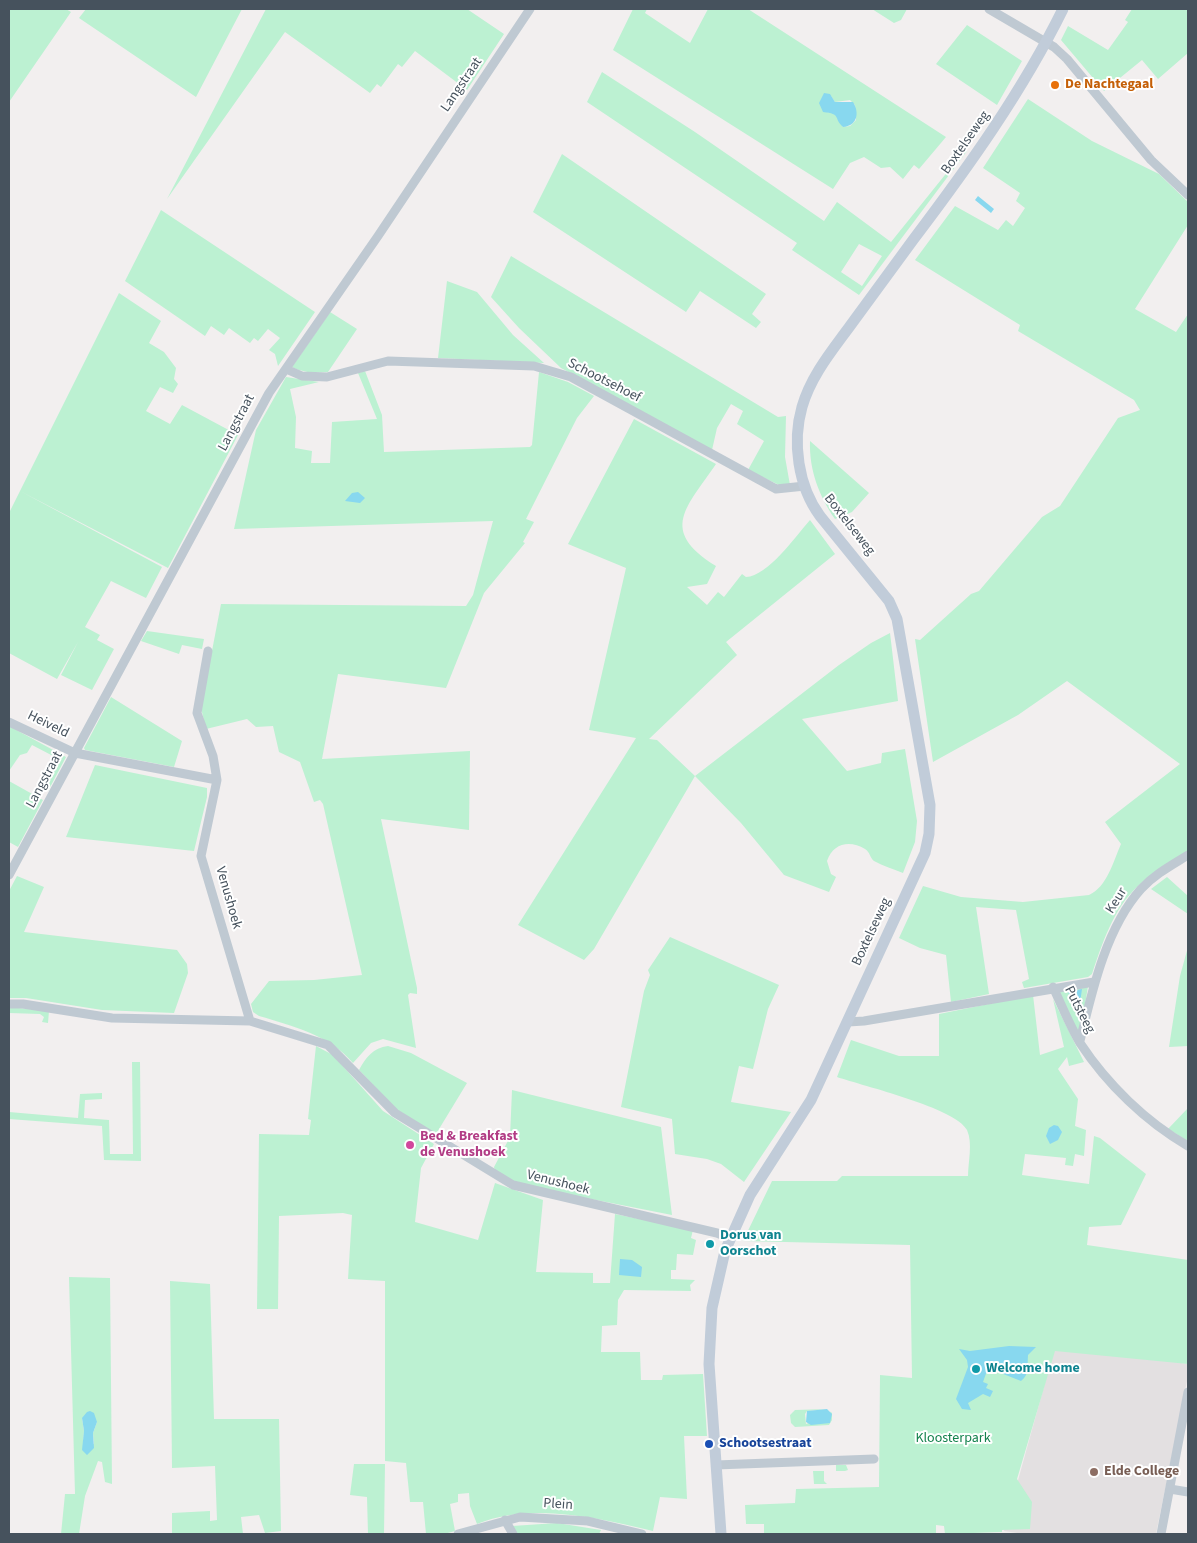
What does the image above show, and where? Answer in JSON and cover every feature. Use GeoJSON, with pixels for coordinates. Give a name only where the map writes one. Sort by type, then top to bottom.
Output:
{"type":"FeatureCollection","features":[{"type":"Feature","properties":{"kind":"main road","name":"Boxtelseweg"},"geometry":{"type":"LineString","coordinates":[[848,1022],[925,853],[929,834],[930,805],[897,619],[889,601],[815,509],[805,486],[800,464],[798,425],[812,380],[890,270],[969,166],[1013,101],[1063,9]]}},
{"type":"Feature","properties":{"kind":"main road"},"geometry":{"type":"LineString","coordinates":[[721,1534],[709,1364],[710,1326],[716,1285],[729,1238],[750,1195],[811,1100],[848,1022]]}},
{"type":"Feature","properties":{"kind":"street","name":"Langstraat"},"geometry":{"type":"LineString","coordinates":[[9,875],[269,393],[530,9]]}},
{"type":"Feature","properties":{"kind":"street"},"geometry":{"type":"LineString","coordinates":[[989,9],[1046,43],[1067,59],[1151,160],[1188,195]]}},
{"type":"Feature","properties":{"kind":"street","name":"Schootsehoef"},"geometry":{"type":"LineString","coordinates":[[286,369],[302,376],[326,377],[388,361],[546,368],[571,378],[776,489],[783,490],[805,486]]}},
{"type":"Feature","properties":{"kind":"street","name":"Venushoek"},"geometry":{"type":"LineString","coordinates":[[208,651],[197,713],[213,756],[217,780],[201,856],[250,1021]]}},
{"type":"Feature","properties":{"kind":"street","name":"Heiveld"},"geometry":{"type":"LineString","coordinates":[[9,722],[75,753]]}},
{"type":"Feature","properties":{"kind":"street"},"geometry":{"type":"LineString","coordinates":[[75,753],[217,780]]}},
{"type":"Feature","properties":{"kind":"street","name":"Keur"},"geometry":{"type":"LineString","coordinates":[[1080,1041],[1094,982],[1111,940],[1126,910],[1141,889],[1158,874],[1188,855]]}},
{"type":"Feature","properties":{"kind":"street"},"geometry":{"type":"LineString","coordinates":[[1053,987],[1094,982]]}},
{"type":"Feature","properties":{"kind":"street","name":"Putsteeg"},"geometry":{"type":"LineString","coordinates":[[848,1022],[864,1021],[1053,987],[1080,1041],[1092,1060],[1129,1102],[1163,1130],[1188,1146]]}},
{"type":"Feature","properties":{"kind":"street","name":"Venushoek"},"geometry":{"type":"LineString","coordinates":[[9,1004],[23,1004],[112,1018],[250,1021],[328,1045],[395,1114],[513,1185],[717,1233],[729,1238]]}},
{"type":"Feature","properties":{"kind":"street"},"geometry":{"type":"LineString","coordinates":[[1161,1534],[1186,1413],[1188,1392]]}},
{"type":"Feature","properties":{"kind":"street"},"geometry":{"type":"LineString","coordinates":[[716,1465],[874,1459]]}},
{"type":"Feature","properties":{"kind":"street"},"geometry":{"type":"LineString","coordinates":[[1170,1489],[1188,1492]]}},
{"type":"Feature","properties":{"kind":"street","name":"Plein"},"geometry":{"type":"LineString","coordinates":[[458,1534],[520,1517],[555,1518],[608,1530],[642,1534]]}},
{"type":"Feature","properties":{"kind":"street"},"geometry":{"type":"LineString","coordinates":[[505,1520],[513,1534]]}},
{"type":"Feature","properties":{"kind":"shaded area","name":"Elde College"},"geometry":{"type":"Polygon","coordinates":[[[1056,1343],[1188,1364],[1188,1376],[1156,1534],[1024,1534],[1004,1531],[1056,1343]]]}},
{"type":"Feature","properties":{"kind":"green space"},"geometry":{"type":"Polygon","coordinates":[[[9,9],[66,9],[71,12],[9,102],[9,9]]]}},
{"type":"Feature","properties":{"kind":"green space"},"geometry":{"type":"Polygon","coordinates":[[[86,9],[242,9],[196,97],[79,18],[86,9]]]}},
{"type":"Feature","properties":{"kind":"green space"},"geometry":{"type":"Polygon","coordinates":[[[266,9],[467,9],[504,34],[467,90],[415,51],[402,67],[398,64],[381,87],[377,84],[370,93],[285,32],[167,199],[266,9]]]}},
{"type":"Feature","properties":{"kind":"green space"},"geometry":{"type":"Polygon","coordinates":[[[633,9],[647,9],[645,13],[690,43],[708,9],[748,9],[946,137],[919,169],[914,165],[903,179],[890,167],[881,168],[864,157],[850,163],[833,189],[613,50],[633,9]],[[831,96],[826,112],[835,114],[843,127],[850,126],[856,120],[855,105],[850,100],[835,102],[831,96]]]}},
{"type":"Feature","properties":{"kind":"green space"},"geometry":{"type":"Polygon","coordinates":[[[872,9],[907,9],[901,20],[894,23],[872,9]]]}},
{"type":"Feature","properties":{"kind":"green space"},"geometry":{"type":"Polygon","coordinates":[[[1132,9],[1188,9],[1188,53],[1158,79],[1142,60],[1104,91],[1061,40],[1068,26],[1108,50],[1128,22],[1125,20],[1132,9]]]}},
{"type":"Feature","properties":{"kind":"green space"},"geometry":{"type":"Polygon","coordinates":[[[967,25],[1022,61],[997,105],[936,64],[967,25]]]}},
{"type":"Feature","properties":{"kind":"green space"},"geometry":{"type":"Polygon","coordinates":[[[602,72],[695,132],[824,221],[837,202],[891,242],[965,150],[967,151],[859,295],[792,250],[797,243],[587,102],[602,72]],[[859,244],[841,272],[862,286],[882,256],[859,244]]]}},
{"type":"Feature","properties":{"kind":"green space"},"geometry":{"type":"Polygon","coordinates":[[[1028,99],[1092,141],[1159,174],[1188,202],[1188,225],[1135,309],[1176,332],[1188,314],[1188,851],[1162,867],[1129,895],[1109,927],[1092,974],[1088,977],[1024,988],[1022,982],[1029,979],[1016,910],[976,907],[989,994],[951,1002],[946,955],[920,948],[899,938],[923,886],[961,897],[1023,902],[1089,895],[1105,880],[1121,844],[1105,822],[1180,764],[1067,681],[1018,715],[933,762],[915,639],[920,640],[971,594],[979,591],[1042,517],[1060,506],[1118,418],[1140,410],[1134,400],[1018,331],[1020,325],[915,260],[955,206],[998,230],[1006,220],[1013,226],[1025,208],[1016,201],[1020,193],[983,168],[1028,99]]]}},
{"type":"Feature","properties":{"kind":"green space"},"geometry":{"type":"Polygon","coordinates":[[[562,154],[766,294],[752,314],[761,322],[756,328],[700,291],[686,312],[533,212],[562,154]]]}},
{"type":"Feature","properties":{"kind":"green space"},"geometry":{"type":"Polygon","coordinates":[[[161,210],[315,312],[278,366],[275,354],[269,350],[280,338],[268,329],[258,341],[254,338],[250,343],[229,328],[224,335],[211,326],[205,336],[125,281],[161,210]]]}},
{"type":"Feature","properties":{"kind":"green space"},"geometry":{"type":"Polygon","coordinates":[[[511,256],[778,417],[786,416],[785,457],[790,485],[783,487],[748,470],[764,441],[737,424],[743,411],[731,404],[717,428],[712,450],[561,368],[519,328],[491,297],[511,256]]]}},
{"type":"Feature","properties":{"kind":"green space"},"geometry":{"type":"Polygon","coordinates":[[[447,281],[477,292],[513,335],[544,363],[438,358],[447,281]]]}},
{"type":"Feature","properties":{"kind":"green space"},"geometry":{"type":"Polygon","coordinates":[[[119,293],[161,321],[149,343],[164,352],[176,368],[174,379],[178,384],[173,393],[160,387],[146,411],[170,424],[182,405],[238,435],[168,568],[20,491],[119,293]]]}},
{"type":"Feature","properties":{"kind":"green space"},"geometry":{"type":"Polygon","coordinates":[[[330,312],[357,329],[328,372],[310,372],[292,367],[330,312]]]}},
{"type":"Feature","properties":{"kind":"green space"},"geometry":{"type":"Polygon","coordinates":[[[365,371],[382,415],[384,452],[530,447],[532,445],[539,372],[568,382],[594,396],[577,418],[526,519],[534,522],[523,542],[525,543],[484,593],[446,688],[338,674],[322,759],[470,751],[469,830],[381,819],[417,988],[417,994],[410,993],[408,995],[416,1048],[383,1039],[371,1043],[353,1063],[343,1053],[322,1038],[259,1016],[253,1012],[251,1004],[269,981],[314,980],[362,975],[323,804],[320,800],[314,802],[300,762],[279,752],[273,726],[256,727],[247,719],[206,729],[201,708],[221,604],[466,606],[473,595],[493,521],[234,529],[256,430],[286,377],[319,382],[290,389],[296,417],[295,448],[312,451],[311,463],[330,463],[332,422],[377,419],[358,373],[365,371]]]}},
{"type":"Feature","properties":{"kind":"green space"},"geometry":{"type":"Polygon","coordinates":[[[634,419],[716,464],[688,506],[683,518],[683,529],[687,541],[698,553],[716,566],[707,584],[687,587],[707,605],[718,592],[724,597],[742,574],[746,577],[754,575],[772,563],[810,520],[835,554],[726,642],[737,655],[649,739],[657,740],[695,776],[594,949],[584,960],[518,925],[636,738],[589,730],[626,568],[568,544],[634,419]]]}},
{"type":"Feature","properties":{"kind":"green space"},"geometry":{"type":"Polygon","coordinates":[[[810,441],[869,493],[852,512],[835,519],[829,510],[813,472],[810,441]]]}},
{"type":"Feature","properties":{"kind":"green space"},"geometry":{"type":"Polygon","coordinates":[[[20,491],[162,567],[146,598],[111,581],[85,627],[100,635],[97,640],[114,649],[92,690],[61,675],[78,642],[57,679],[9,653],[9,513],[20,491]]]}},
{"type":"Feature","properties":{"kind":"green space"},"geometry":{"type":"Polygon","coordinates":[[[147,631],[204,639],[202,649],[182,645],[179,654],[141,641],[147,631]]]}},
{"type":"Feature","properties":{"kind":"green space"},"geometry":{"type":"Polygon","coordinates":[[[890,633],[898,701],[802,719],[847,771],[881,763],[882,753],[905,749],[917,821],[915,842],[903,873],[874,861],[865,849],[848,844],[833,850],[827,861],[831,874],[836,877],[829,892],[784,875],[741,823],[695,776],[839,665],[871,643],[890,633]]]}},
{"type":"Feature","properties":{"kind":"green space"},"geometry":{"type":"Polygon","coordinates":[[[111,697],[182,741],[174,767],[85,750],[84,748],[111,697]]]}},
{"type":"Feature","properties":{"kind":"green space"},"geometry":{"type":"Polygon","coordinates":[[[9,726],[66,757],[48,791],[43,786],[56,761],[55,757],[32,745],[27,753],[20,755],[9,771],[9,726]]]}},
{"type":"Feature","properties":{"kind":"green space"},"geometry":{"type":"Polygon","coordinates":[[[95,765],[207,788],[207,797],[194,851],[66,837],[95,765]]]}},
{"type":"Feature","properties":{"kind":"green space"},"geometry":{"type":"Polygon","coordinates":[[[9,781],[43,800],[18,847],[9,842],[9,781]]]}},
{"type":"Feature","properties":{"kind":"green space"},"geometry":{"type":"Polygon","coordinates":[[[17,876],[44,887],[24,932],[177,950],[187,964],[188,973],[174,1013],[102,1010],[26,998],[9,998],[9,891],[17,876]]]}},
{"type":"Feature","properties":{"kind":"green space"},"geometry":{"type":"Polygon","coordinates":[[[1167,877],[1188,896],[1188,914],[1151,889],[1167,877]]]}},
{"type":"Feature","properties":{"kind":"green space"},"geometry":{"type":"Polygon","coordinates":[[[670,937],[779,985],[768,1009],[753,1069],[739,1066],[731,1102],[791,1112],[744,1182],[721,1164],[707,1159],[675,1154],[672,1119],[621,1107],[644,991],[650,975],[648,970],[670,937]]]}},
{"type":"Feature","properties":{"kind":"green space"},"geometry":{"type":"Polygon","coordinates":[[[1188,947],[1188,1046],[1169,1047],[1180,976],[1188,947]]]}},
{"type":"Feature","properties":{"kind":"green space"},"geometry":{"type":"Polygon","coordinates":[[[1088,986],[1080,1037],[1059,992],[1088,986]]]}},
{"type":"Feature","properties":{"kind":"green space","name":"Kloosterpark"},"geometry":{"type":"Polygon","coordinates":[[[1033,995],[1040,1055],[1064,1047],[1053,999],[1084,1062],[1069,1066],[1067,1057],[1058,1069],[1078,1099],[1075,1126],[1086,1130],[1084,1156],[1075,1154],[1073,1166],[1065,1165],[1066,1158],[1025,1154],[1022,1175],[1089,1184],[1094,1136],[1100,1138],[1146,1174],[1121,1225],[1089,1227],[1087,1245],[1188,1260],[1188,1364],[1055,1351],[1017,1479],[1032,1502],[1030,1529],[945,1534],[944,1526],[936,1525],[936,1534],[764,1534],[764,1524],[746,1524],[745,1505],[795,1503],[796,1489],[879,1487],[880,1375],[912,1378],[910,1245],[743,1241],[772,1181],[837,1181],[842,1176],[968,1176],[969,1135],[959,1122],[928,1106],[837,1077],[851,1040],[899,1056],[939,1056],[939,1014],[1033,995]]]}},
{"type":"Feature","properties":{"kind":"green space"},"geometry":{"type":"Polygon","coordinates":[[[9,1007],[49,1011],[48,1023],[42,1022],[44,1017],[40,1014],[9,1013],[9,1007]]]}},
{"type":"Feature","properties":{"kind":"green space"},"geometry":{"type":"Polygon","coordinates":[[[316,1046],[333,1055],[383,1111],[434,1144],[421,1168],[415,1222],[478,1240],[495,1183],[543,1200],[536,1272],[593,1273],[593,1283],[610,1283],[615,1214],[693,1230],[691,1238],[696,1240],[693,1255],[677,1254],[676,1270],[671,1270],[671,1279],[695,1280],[690,1285],[691,1291],[624,1290],[618,1300],[617,1325],[602,1326],[601,1352],[640,1352],[641,1380],[662,1380],[663,1375],[703,1374],[707,1436],[684,1436],[687,1499],[660,1497],[653,1531],[587,1517],[542,1513],[498,1517],[477,1524],[470,1506],[469,1493],[458,1494],[458,1502],[450,1504],[455,1531],[444,1534],[426,1534],[423,1502],[410,1502],[406,1463],[385,1461],[385,1281],[348,1279],[352,1215],[343,1213],[279,1216],[278,1309],[257,1309],[259,1134],[309,1135],[311,1120],[308,1119],[316,1046]]]}},
{"type":"Feature","properties":{"kind":"green space"},"geometry":{"type":"Polygon","coordinates":[[[388,1046],[411,1053],[467,1083],[436,1134],[396,1109],[359,1070],[371,1054],[378,1049],[388,1046]]]}},
{"type":"Feature","properties":{"kind":"green space"},"geometry":{"type":"Polygon","coordinates":[[[132,1062],[140,1062],[141,1161],[104,1160],[102,1126],[9,1119],[9,1112],[78,1118],[80,1094],[102,1093],[102,1099],[85,1100],[84,1118],[109,1120],[110,1154],[133,1154],[132,1062]]]}},
{"type":"Feature","properties":{"kind":"green space"},"geometry":{"type":"Polygon","coordinates":[[[512,1090],[661,1127],[672,1215],[520,1185],[495,1171],[494,1167],[510,1137],[512,1090]]]}},
{"type":"Feature","properties":{"kind":"green space"},"geometry":{"type":"Polygon","coordinates":[[[1188,1108],[1188,1141],[1168,1129],[1188,1108]]]}},
{"type":"Feature","properties":{"kind":"green space"},"geometry":{"type":"Polygon","coordinates":[[[69,1277],[110,1278],[112,1484],[105,1482],[102,1462],[98,1461],[85,1496],[79,1534],[61,1534],[65,1494],[75,1494],[69,1277]],[[82,1418],[84,1431],[83,1445],[94,1444],[93,1433],[97,1422],[82,1418]]]}},
{"type":"Feature","properties":{"kind":"green space"},"geometry":{"type":"Polygon","coordinates":[[[170,1281],[210,1284],[214,1419],[279,1419],[281,1531],[265,1533],[259,1515],[241,1517],[243,1534],[172,1534],[172,1513],[210,1511],[210,1521],[217,1520],[215,1466],[172,1468],[170,1281]]]}},
{"type":"Feature","properties":{"kind":"green space"},"geometry":{"type":"Polygon","coordinates":[[[827,1409],[807,1411],[805,1414],[806,1424],[831,1412],[832,1420],[829,1425],[795,1427],[791,1423],[790,1415],[795,1410],[827,1409]]]}},
{"type":"Feature","properties":{"kind":"green space"},"geometry":{"type":"Polygon","coordinates":[[[354,1464],[385,1464],[384,1534],[368,1534],[367,1497],[350,1495],[354,1464]]]}},
{"type":"Feature","properties":{"kind":"green space"},"geometry":{"type":"Polygon","coordinates":[[[836,1465],[846,1465],[848,1470],[845,1471],[836,1471],[836,1465]]]}},
{"type":"Feature","properties":{"kind":"green space"},"geometry":{"type":"Polygon","coordinates":[[[813,1471],[824,1471],[824,1481],[827,1484],[814,1484],[813,1471]]]}},
{"type":"Feature","properties":{"kind":"green space"},"geometry":{"type":"Polygon","coordinates":[[[557,1523],[601,1530],[599,1534],[516,1534],[512,1526],[557,1523]]]}},
{"type":"Feature","properties":{"kind":"water"},"geometry":{"type":"Polygon","coordinates":[[[824,93],[830,94],[835,102],[853,102],[857,114],[854,122],[843,127],[835,115],[823,112],[819,103],[824,93]]]}},
{"type":"Feature","properties":{"kind":"water"},"geometry":{"type":"Polygon","coordinates":[[[978,196],[994,209],[991,213],[975,200],[978,196]]]}},
{"type":"Feature","properties":{"kind":"water"},"geometry":{"type":"Polygon","coordinates":[[[358,492],[365,498],[360,503],[345,501],[352,493],[358,492]]]}},
{"type":"Feature","properties":{"kind":"water"},"geometry":{"type":"Polygon","coordinates":[[[1082,989],[1080,1003],[1074,1005],[1068,992],[1082,989]]]}},
{"type":"Feature","properties":{"kind":"water"},"geometry":{"type":"Polygon","coordinates":[[[1054,1125],[1058,1126],[1062,1132],[1058,1140],[1050,1144],[1046,1136],[1049,1128],[1054,1125]]]}},
{"type":"Feature","properties":{"kind":"water"},"geometry":{"type":"Polygon","coordinates":[[[620,1259],[632,1260],[642,1267],[641,1277],[619,1275],[620,1259]]]}},
{"type":"Feature","properties":{"kind":"water"},"geometry":{"type":"Polygon","coordinates":[[[1009,1346],[1036,1347],[1028,1355],[1028,1369],[1024,1378],[1021,1381],[988,1368],[983,1382],[988,1384],[986,1388],[993,1391],[990,1397],[983,1394],[968,1403],[971,1410],[962,1409],[956,1399],[968,1367],[967,1360],[959,1349],[970,1351],[1009,1346]]]}},
{"type":"Feature","properties":{"kind":"water"},"geometry":{"type":"Polygon","coordinates":[[[827,1409],[832,1414],[830,1423],[811,1425],[806,1422],[807,1411],[827,1409]]]}},
{"type":"Feature","properties":{"kind":"water"},"geometry":{"type":"Polygon","coordinates":[[[90,1411],[94,1413],[97,1422],[93,1433],[94,1448],[87,1455],[82,1450],[84,1431],[82,1418],[90,1411]]]}},
{"type":"Feature","properties":{"kind":"place","name":"De Nachtegaal"},"geometry":{"type":"Point","coordinates":[1055,85]}},
{"type":"Feature","properties":{"kind":"place","name":"Bed & Breakfast de Venushoek"},"geometry":{"type":"Point","coordinates":[410,1145]}},
{"type":"Feature","properties":{"kind":"place","name":"Dorus van Oorschot"},"geometry":{"type":"Point","coordinates":[710,1244]}},
{"type":"Feature","properties":{"kind":"place","name":"Welcome home"},"geometry":{"type":"Point","coordinates":[976,1369]}},
{"type":"Feature","properties":{"kind":"place","name":"Schootsestraat"},"geometry":{"type":"Point","coordinates":[709,1444]}},
{"type":"Feature","properties":{"kind":"place","name":"Elde College"},"geometry":{"type":"Point","coordinates":[1094,1472]}}]}
